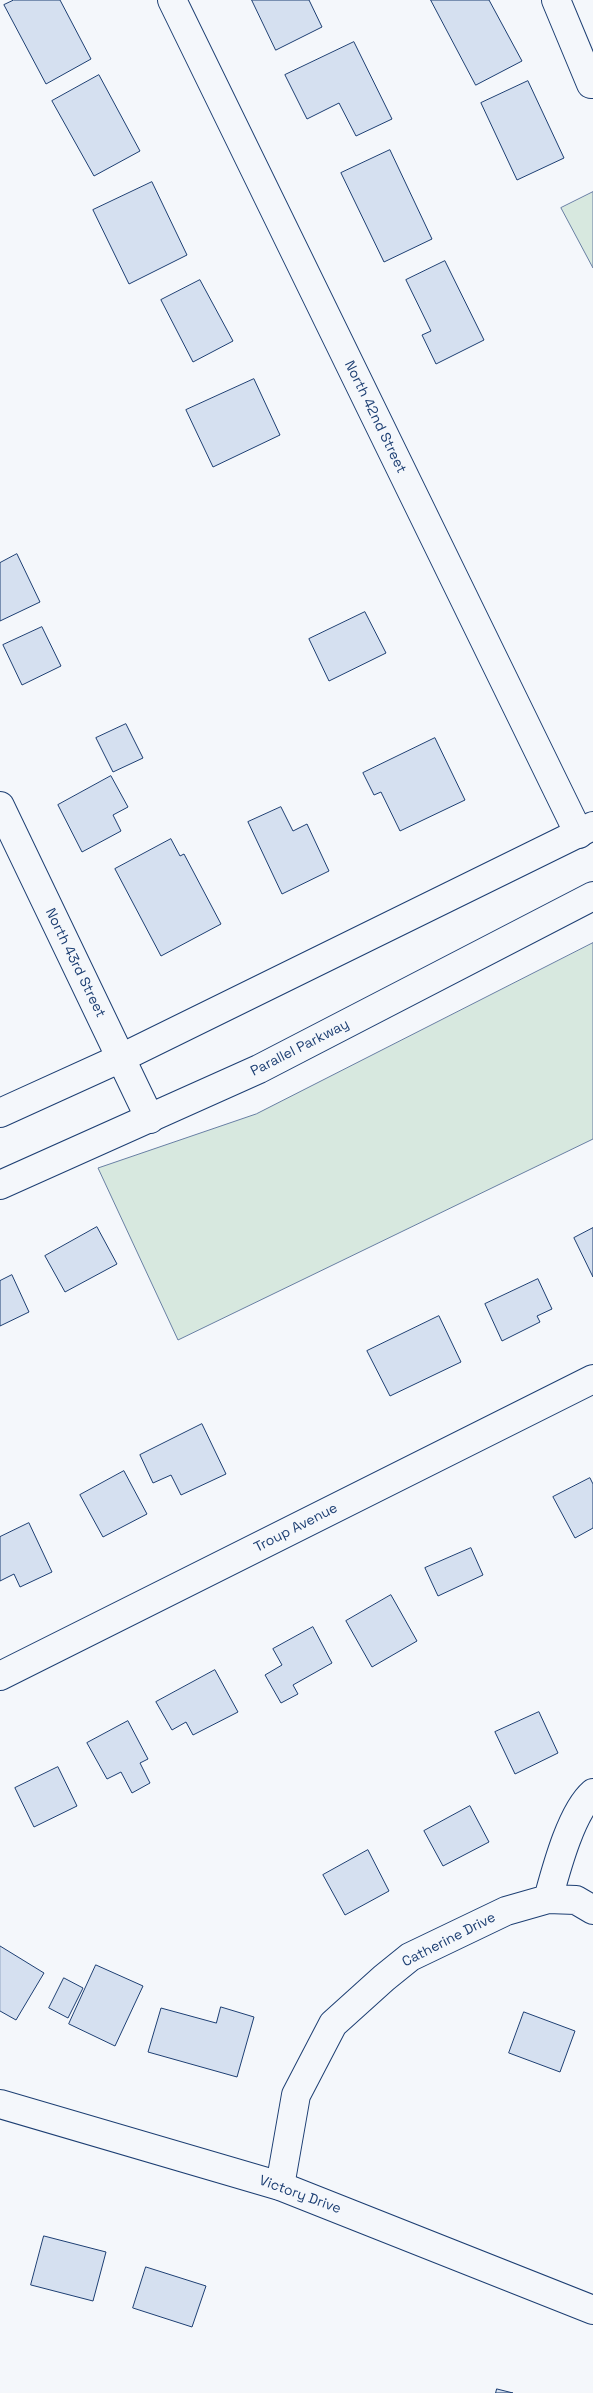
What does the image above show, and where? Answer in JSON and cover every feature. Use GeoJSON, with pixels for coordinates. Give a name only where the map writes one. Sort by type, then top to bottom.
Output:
{"type":"FeatureCollection","features":[{"type":"Feature","properties":{"kind":"street","name":"North 42nd Street"},"geometry":{"type":"LineString","coordinates":[[172,0],[586,830]]}},
{"type":"Feature","properties":{"kind":"street"},"geometry":{"type":"LineString","coordinates":[[556,0],[591,84]]}},
{"type":"Feature","properties":{"kind":"street","name":"North 43rd Street"},"geometry":{"type":"LineString","coordinates":[[0,806],[150,1119]]}},
{"type":"Feature","properties":{"kind":"street"},"geometry":{"type":"LineString","coordinates":[[0,1113],[121,1058],[586,830]]}},
{"type":"Feature","properties":{"kind":"street","name":"Parallel Parkway"},"geometry":{"type":"LineString","coordinates":[[0,1185],[259,1069],[593,896]]}},
{"type":"Feature","properties":{"kind":"street","name":"Troup Avenue"},"geometry":{"type":"LineString","coordinates":[[0,1676],[593,1379]]}},
{"type":"Feature","properties":{"kind":"street"},"geometry":{"type":"LineString","coordinates":[[548,1899],[558,1864],[584,1801],[593,1793]]}},
{"type":"Feature","properties":{"kind":"street","name":"Catherine Drive"},"geometry":{"type":"LineString","coordinates":[[280,2186],[296,2095],[334,2024],[410,1957],[506,1911],[548,1899],[585,1905]]}},
{"type":"Feature","properties":{"kind":"street","name":"Victory Drive"},"geometry":{"type":"LineString","coordinates":[[0,2104],[280,2186],[593,2310]]}},
{"type":"Feature","properties":{"kind":"shaded area"},"geometry":{"type":"Polygon","coordinates":[[[593,192],[593,268],[561,208],[593,192]]]}},
{"type":"Feature","properties":{"kind":"shaded area"},"geometry":{"type":"Polygon","coordinates":[[[593,943],[593,1139],[178,1340],[98,1168],[256,1114],[593,943]]]}},
{"type":"Feature","properties":{"kind":"building"},"geometry":{"type":"Polygon","coordinates":[[[14,0],[60,0],[91,59],[46,84],[4,5],[14,0]]]}},
{"type":"Feature","properties":{"kind":"building"},"geometry":{"type":"Polygon","coordinates":[[[252,0],[309,0],[322,27],[276,50],[252,0]]]}},
{"type":"Feature","properties":{"kind":"building"},"geometry":{"type":"Polygon","coordinates":[[[431,0],[489,0],[522,61],[476,85],[431,0]]]}},
{"type":"Feature","properties":{"kind":"building"},"geometry":{"type":"Polygon","coordinates":[[[354,42],[392,119],[356,136],[339,103],[307,119],[285,75],[354,42]]]}},
{"type":"Feature","properties":{"kind":"building"},"geometry":{"type":"Polygon","coordinates":[[[99,75],[140,151],[94,176],[52,101],[99,75]]]}},
{"type":"Feature","properties":{"kind":"building"},"geometry":{"type":"Polygon","coordinates":[[[528,81],[564,158],[517,180],[481,103],[528,81]]]}},
{"type":"Feature","properties":{"kind":"building"},"geometry":{"type":"Polygon","coordinates":[[[390,150],[432,239],[384,262],[341,173],[390,150]]]}},
{"type":"Feature","properties":{"kind":"building"},"geometry":{"type":"Polygon","coordinates":[[[152,182],[187,255],[129,284],[93,210],[152,182]]]}},
{"type":"Feature","properties":{"kind":"building"},"geometry":{"type":"Polygon","coordinates":[[[445,261],[484,340],[436,364],[422,335],[431,331],[406,280],[445,261]]]}},
{"type":"Feature","properties":{"kind":"building"},"geometry":{"type":"Polygon","coordinates":[[[200,280],[233,341],[193,362],[161,300],[200,280]]]}},
{"type":"Feature","properties":{"kind":"building"},"geometry":{"type":"Polygon","coordinates":[[[254,379],[280,435],[213,467],[186,410],[254,379]]]}},
{"type":"Feature","properties":{"kind":"building"},"geometry":{"type":"Polygon","coordinates":[[[17,554],[40,602],[0,621],[0,563],[17,554]]]}},
{"type":"Feature","properties":{"kind":"building"},"geometry":{"type":"Polygon","coordinates":[[[365,612],[386,653],[329,681],[309,639],[365,612]]]}},
{"type":"Feature","properties":{"kind":"building"},"geometry":{"type":"Polygon","coordinates":[[[42,627],[61,666],[22,685],[3,645],[42,627]]]}},
{"type":"Feature","properties":{"kind":"building"},"geometry":{"type":"Polygon","coordinates":[[[126,724],[143,758],[113,772],[96,738],[126,724]]]}},
{"type":"Feature","properties":{"kind":"building"},"geometry":{"type":"Polygon","coordinates":[[[435,738],[465,800],[400,831],[381,792],[374,795],[363,773],[435,738]]]}},
{"type":"Feature","properties":{"kind":"building"},"geometry":{"type":"Polygon","coordinates":[[[111,776],[128,807],[113,815],[121,831],[82,852],[58,805],[111,776]]]}},
{"type":"Feature","properties":{"kind":"building"},"geometry":{"type":"Polygon","coordinates":[[[281,807],[293,831],[307,824],[329,871],[282,894],[248,822],[281,807]]]}},
{"type":"Feature","properties":{"kind":"building"},"geometry":{"type":"Polygon","coordinates":[[[171,839],[180,856],[184,854],[221,924],[161,956],[115,869],[171,839]]]}},
{"type":"Feature","properties":{"kind":"building"},"geometry":{"type":"Polygon","coordinates":[[[97,1227],[117,1264],[65,1292],[45,1256],[97,1227]]]}},
{"type":"Feature","properties":{"kind":"building"},"geometry":{"type":"Polygon","coordinates":[[[593,1228],[593,1277],[574,1238],[593,1228]]]}},
{"type":"Feature","properties":{"kind":"building"},"geometry":{"type":"Polygon","coordinates":[[[12,1275],[29,1312],[0,1326],[0,1281],[12,1275]]]}},
{"type":"Feature","properties":{"kind":"building"},"geometry":{"type":"Polygon","coordinates":[[[538,1279],[552,1309],[537,1316],[540,1322],[502,1341],[485,1304],[538,1279]]]}},
{"type":"Feature","properties":{"kind":"building"},"geometry":{"type":"Polygon","coordinates":[[[439,1316],[461,1362],[390,1396],[367,1351],[439,1316]]]}},
{"type":"Feature","properties":{"kind":"building"},"geometry":{"type":"Polygon","coordinates":[[[202,1424],[226,1474],[181,1495],[171,1475],[153,1483],[140,1455],[202,1424]]]}},
{"type":"Feature","properties":{"kind":"building"},"geometry":{"type":"Polygon","coordinates":[[[124,1471],[147,1514],[103,1537],[80,1495],[124,1471]]]}},
{"type":"Feature","properties":{"kind":"building"},"geometry":{"type":"Polygon","coordinates":[[[590,1478],[593,1484],[593,1528],[575,1538],[553,1497],[590,1478]]]}},
{"type":"Feature","properties":{"kind":"building"},"geometry":{"type":"Polygon","coordinates":[[[29,1523],[52,1572],[20,1587],[14,1574],[0,1581],[0,1537],[29,1523]]]}},
{"type":"Feature","properties":{"kind":"building"},"geometry":{"type":"Polygon","coordinates":[[[471,1548],[483,1575],[438,1596],[425,1568],[471,1548]]]}},
{"type":"Feature","properties":{"kind":"building"},"geometry":{"type":"Polygon","coordinates":[[[391,1595],[417,1641],[372,1667],[346,1621],[391,1595]]]}},
{"type":"Feature","properties":{"kind":"building"},"geometry":{"type":"Polygon","coordinates":[[[313,1627],[332,1663],[293,1685],[298,1694],[281,1703],[265,1675],[282,1665],[273,1649],[313,1627]]]}},
{"type":"Feature","properties":{"kind":"building"},"geometry":{"type":"Polygon","coordinates":[[[215,1670],[238,1712],[193,1735],[186,1722],[172,1730],[156,1702],[215,1670]]]}},
{"type":"Feature","properties":{"kind":"building"},"geometry":{"type":"Polygon","coordinates":[[[539,1712],[558,1753],[515,1774],[495,1732],[539,1712]]]}},
{"type":"Feature","properties":{"kind":"building"},"geometry":{"type":"Polygon","coordinates":[[[128,1721],[148,1759],[140,1763],[150,1783],[132,1793],[121,1772],[107,1779],[87,1743],[128,1721]]]}},
{"type":"Feature","properties":{"kind":"building"},"geometry":{"type":"Polygon","coordinates":[[[58,1767],[77,1806],[34,1827],[15,1788],[58,1767]]]}},
{"type":"Feature","properties":{"kind":"building"},"geometry":{"type":"Polygon","coordinates":[[[470,1806],[489,1842],[443,1866],[424,1831],[470,1806]]]}},
{"type":"Feature","properties":{"kind":"building"},"geometry":{"type":"Polygon","coordinates":[[[368,1850],[389,1891],[345,1915],[323,1875],[368,1850]]]}},
{"type":"Feature","properties":{"kind":"building"},"geometry":{"type":"Polygon","coordinates":[[[0,1946],[44,1973],[16,2020],[0,2011],[0,1946]]]}},
{"type":"Feature","properties":{"kind":"building"},"geometry":{"type":"Polygon","coordinates":[[[96,1965],[143,1986],[115,2046],[69,2024],[96,1965]]]}},
{"type":"Feature","properties":{"kind":"building"},"geometry":{"type":"Polygon","coordinates":[[[64,1978],[83,1988],[68,2018],[49,2008],[64,1978]]]}},
{"type":"Feature","properties":{"kind":"building"},"geometry":{"type":"Polygon","coordinates":[[[221,2007],[254,2017],[237,2077],[148,2052],[161,2008],[216,2023],[221,2007]]]}},
{"type":"Feature","properties":{"kind":"building"},"geometry":{"type":"Polygon","coordinates":[[[524,2012],[575,2031],[560,2072],[509,2053],[524,2012]]]}},
{"type":"Feature","properties":{"kind":"building"},"geometry":{"type":"Polygon","coordinates":[[[44,2236],[106,2252],[93,2301],[31,2285],[44,2236]]]}},
{"type":"Feature","properties":{"kind":"building"},"geometry":{"type":"Polygon","coordinates":[[[146,2267],[206,2286],[192,2327],[133,2308],[146,2267]]]}},
{"type":"Feature","properties":{"kind":"building"},"geometry":{"type":"Polygon","coordinates":[[[497,2389],[513,2393],[496,2393],[497,2389]]]}}]}
